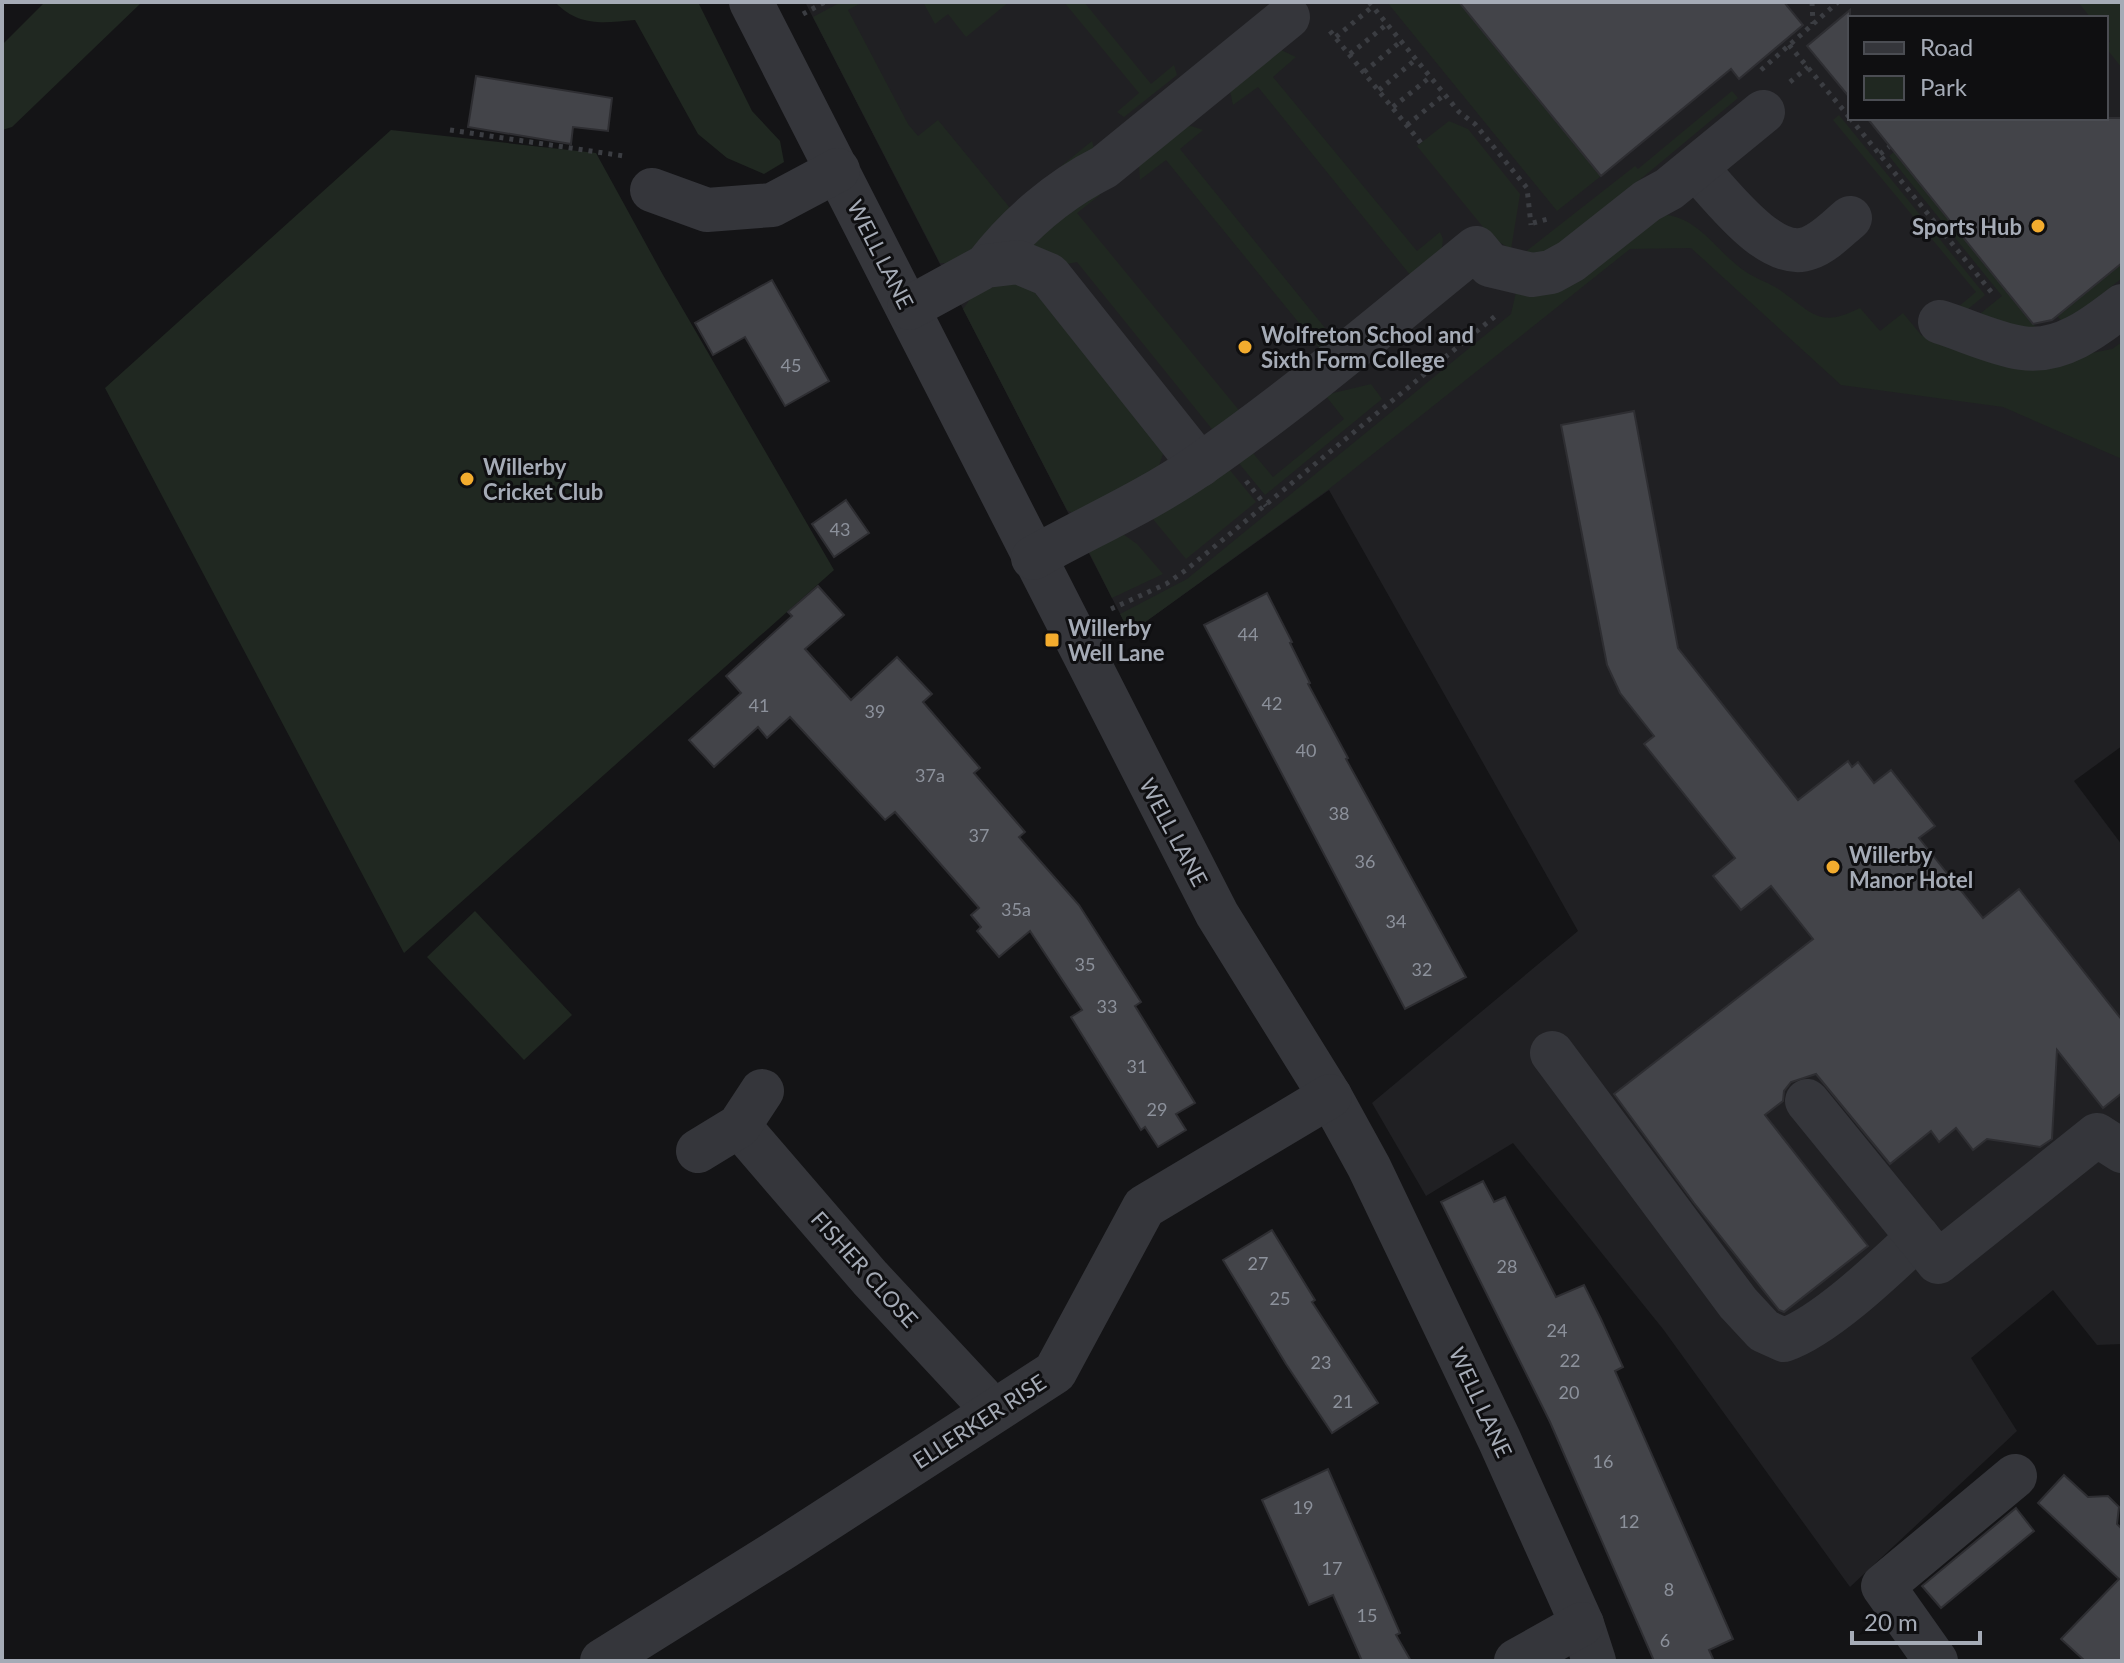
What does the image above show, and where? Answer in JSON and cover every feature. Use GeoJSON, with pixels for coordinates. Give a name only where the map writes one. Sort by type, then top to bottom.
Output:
{"type":"FeatureCollection","features":[{"type":"Feature","properties":{"kind":"street","name":"WELL LANE"},"geometry":{"type":"LineString","coordinates":[[751,2],[1217,914],[1330,1096],[1369,1167],[1499,1439],[1588,1643]]}},
{"type":"Feature","properties":{"kind":"street"},"geometry":{"type":"LineString","coordinates":[[909,308],[986,266],[1018,228],[1082,178],[1104,167],[1288,17]]}},
{"type":"Feature","properties":{"kind":"street"},"geometry":{"type":"LineString","coordinates":[[1033,558],[1160,491],[1200,465],[1293,398],[1476,248],[1490,265],[1532,275],[1551,272],[1571,261],[1647,201],[1669,189],[1763,112]]}},
{"type":"Feature","properties":{"kind":"street"},"geometry":{"type":"LineString","coordinates":[[1696,168],[1759,234],[1775,246],[1795,252],[1812,248],[1850,218]]}},
{"type":"Feature","properties":{"kind":"street"},"geometry":{"type":"LineString","coordinates":[[642,173],[707,210],[772,205],[838,170]]}},
{"type":"Feature","properties":{"kind":"street"},"geometry":{"type":"LineString","coordinates":[[986,266],[1018,262],[1049,275],[1200,465]]}},
{"type":"Feature","properties":{"kind":"street"},"geometry":{"type":"LineString","coordinates":[[1948,324],[2024,349],[2058,344],[2092,330],[2122,306]]}},
{"type":"Feature","properties":{"kind":"street"},"geometry":{"type":"LineString","coordinates":[[1552,1053],[1738,1303],[1764,1331],[1784,1340],[1803,1333],[1918,1237]]}},
{"type":"Feature","properties":{"kind":"street","name":"ELLERKER RISE"},"geometry":{"type":"LineString","coordinates":[[602,1661],[1055,1372],[1144,1207],[1330,1096]]}},
{"type":"Feature","properties":{"kind":"street"},"geometry":{"type":"LineString","coordinates":[[1807,1101],[1938,1262],[2097,1135],[2122,1151]]}},
{"type":"Feature","properties":{"kind":"street","name":"FISHER CLOSE"},"geometry":{"type":"LineString","coordinates":[[698,1151],[750,1109],[870,1278],[993,1410]]}},
{"type":"Feature","properties":{"kind":"street"},"geometry":{"type":"LineString","coordinates":[[1936,1661],[1883,1586],[2015,1476]]}},
{"type":"Feature","properties":{"kind":"street"},"geometry":{"type":"LineString","coordinates":[[1516,1661],[1588,1643]]}},
{"type":"Feature","properties":{"kind":"path"},"geometry":{"type":"LineString","coordinates":[[1812,2],[1813,24]]}},
{"type":"Feature","properties":{"kind":"path"},"geometry":{"type":"LineString","coordinates":[[1838,2],[1789,45],[1848,116]]}},
{"type":"Feature","properties":{"kind":"path"},"geometry":{"type":"LineString","coordinates":[[1421,143],[1334,35],[1371,4],[1444,95],[1475,124],[1527,188],[1533,223],[1561,216]]}},
{"type":"Feature","properties":{"kind":"path"},"geometry":{"type":"LineString","coordinates":[[1350,54],[1387,24]]}},
{"type":"Feature","properties":{"kind":"path"},"geometry":{"type":"LineString","coordinates":[[1364,72],[1401,42]]}},
{"type":"Feature","properties":{"kind":"path"},"geometry":{"type":"LineString","coordinates":[[1379,90],[1415,60]]}},
{"type":"Feature","properties":{"kind":"path"},"geometry":{"type":"LineString","coordinates":[[1393,107],[1429,77]]}},
{"type":"Feature","properties":{"kind":"path"},"geometry":{"type":"LineString","coordinates":[[1407,125],[1444,95]]}},
{"type":"Feature","properties":{"kind":"path"},"geometry":{"type":"LineString","coordinates":[[1852,120],[1994,295],[1948,324]]}},
{"type":"Feature","properties":{"kind":"path"},"geometry":{"type":"LineString","coordinates":[[450,130],[642,173]]}},
{"type":"Feature","properties":{"kind":"path"},"geometry":{"type":"LineString","coordinates":[[1880,154],[1889,147]]}},
{"type":"Feature","properties":{"kind":"path"},"geometry":{"type":"LineString","coordinates":[[1073,634],[1116,606],[1166,584],[1186,570],[1502,311]]}},
{"type":"Feature","properties":{"kind":"shaded area"},"geometry":{"type":"Polygon","coordinates":[[[805,2],[2122,2],[2122,746],[2074,781],[2122,845],[2122,1344],[2097,1345],[2053,1290],[1971,1358],[2017,1431],[1850,1587],[1663,1329],[1513,1143],[1426,1196],[1372,1103],[1578,931],[1329,490],[1130,633],[805,2]]]}},
{"type":"Feature","properties":{"kind":"green space"},"geometry":{"type":"Polygon","coordinates":[[[45,2],[142,2],[12,127],[2,130],[2,45],[45,2]]]}},
{"type":"Feature","properties":{"kind":"green space"},"geometry":{"type":"Polygon","coordinates":[[[555,2],[698,2],[752,111],[780,141],[784,162],[764,174],[727,158],[698,134],[635,20],[592,22],[573,16],[555,2]]]}},
{"type":"Feature","properties":{"kind":"green space"},"geometry":{"type":"Polygon","coordinates":[[[841,2],[863,2],[848,10],[908,124],[918,136],[938,120],[1010,208],[1092,141],[1094,149],[977,249],[951,263],[940,263],[813,17],[841,2]]]}},
{"type":"Feature","properties":{"kind":"green space"},"geometry":{"type":"Polygon","coordinates":[[[923,2],[1009,2],[966,37],[948,14],[935,24],[923,2]]]}},
{"type":"Feature","properties":{"kind":"green space"},"geometry":{"type":"Polygon","coordinates":[[[1064,2],[1084,2],[1151,84],[1174,65],[1177,75],[1124,117],[1117,112],[1139,93],[1064,2]]]}},
{"type":"Feature","properties":{"kind":"green space"},"geometry":{"type":"Polygon","coordinates":[[[1387,2],[1459,2],[1601,176],[1557,211],[1387,2]]]}},
{"type":"Feature","properties":{"kind":"green space"},"geometry":{"type":"Polygon","coordinates":[[[2078,2],[2122,2],[2122,68],[2108,50],[2108,16],[2089,16],[2078,2]]]}},
{"type":"Feature","properties":{"kind":"green space"},"geometry":{"type":"Polygon","coordinates":[[[1281,50],[1296,57],[1273,77],[1417,251],[1440,232],[1442,248],[1411,276],[1258,87],[1233,105],[1230,91],[1281,50]]]}},
{"type":"Feature","properties":{"kind":"green space"},"geometry":{"type":"Polygon","coordinates":[[[1732,91],[1738,98],[1559,247],[1545,254],[1524,253],[1635,166],[1638,169],[1732,91]]]}},
{"type":"Feature","properties":{"kind":"green space"},"geometry":{"type":"Polygon","coordinates":[[[1839,115],[1985,295],[1957,318],[1951,313],[1976,292],[1833,120],[1839,115]]]}},
{"type":"Feature","properties":{"kind":"green space"},"geometry":{"type":"Polygon","coordinates":[[[1449,121],[1468,129],[1520,194],[1511,249],[1492,238],[1417,146],[1449,121]]]}},
{"type":"Feature","properties":{"kind":"green space"},"geometry":{"type":"Polygon","coordinates":[[[1185,127],[1203,130],[1180,149],[1334,339],[1321,350],[1166,160],[1140,180],[1139,164],[1185,127]]]}},
{"type":"Feature","properties":{"kind":"green space","name":"Willerby Cricket Club"},"geometry":{"type":"Polygon","coordinates":[[[391,130],[596,153],[834,570],[404,953],[105,388],[391,130]]]}},
{"type":"Feature","properties":{"kind":"green space"},"geometry":{"type":"Polygon","coordinates":[[[1894,152],[2039,331],[1971,321],[2002,296],[1889,156],[1894,152]]]}},
{"type":"Feature","properties":{"kind":"green space"},"geometry":{"type":"Polygon","coordinates":[[[1101,194],[1077,213],[1242,414],[1216,434],[1077,262],[1067,264],[1030,245],[1069,204],[1101,194]]]}},
{"type":"Feature","properties":{"kind":"green space"},"geometry":{"type":"Polygon","coordinates":[[[1667,215],[1689,223],[1736,265],[1819,316],[1836,317],[1860,308],[1880,331],[1903,313],[1922,336],[1930,330],[2057,360],[2112,349],[2122,342],[2122,459],[2003,407],[1841,385],[1691,248],[1630,249],[1329,489],[1130,633],[1120,614],[1187,579],[1511,314],[1516,292],[1656,216],[1667,215]]]}},
{"type":"Feature","properties":{"kind":"green space"},"geometry":{"type":"Polygon","coordinates":[[[2122,263],[2122,278],[2065,324],[2057,316],[2122,263]]]}},
{"type":"Feature","properties":{"kind":"green space"},"geometry":{"type":"Polygon","coordinates":[[[1013,277],[1022,278],[1162,438],[1163,454],[1157,471],[1075,514],[1067,510],[963,309],[971,298],[1013,277]]]}},
{"type":"Feature","properties":{"kind":"green space"},"geometry":{"type":"Polygon","coordinates":[[[1371,384],[1382,399],[1265,495],[1233,456],[1247,446],[1273,477],[1344,419],[1325,395],[1371,384]]]}},
{"type":"Feature","properties":{"kind":"green space"},"geometry":{"type":"Polygon","coordinates":[[[1224,463],[1256,502],[1186,559],[1148,513],[1224,463]]]}},
{"type":"Feature","properties":{"kind":"green space"},"geometry":{"type":"Polygon","coordinates":[[[1117,530],[1137,544],[1163,574],[1112,598],[1089,552],[1117,530]]]}},
{"type":"Feature","properties":{"kind":"green space"},"geometry":{"type":"Polygon","coordinates":[[[475,911],[572,1015],[524,1060],[427,957],[475,911]]]}},
{"type":"Feature","properties":{"kind":"building"},"geometry":{"type":"Polygon","coordinates":[[[1459,2],[1784,2],[1803,25],[1739,79],[1731,69],[1601,176],[1459,2]]]}},
{"type":"Feature","properties":{"kind":"building"},"geometry":{"type":"Polygon","coordinates":[[[1850,10],[1848,96],[1807,46],[1850,10]]]}},
{"type":"Feature","properties":{"kind":"building"},"geometry":{"type":"Polygon","coordinates":[[[476,76],[612,98],[608,131],[573,127],[571,144],[468,127],[476,76]]]}},
{"type":"Feature","properties":{"kind":"building","name":"Sports Hub"},"geometry":{"type":"Polygon","coordinates":[[[2122,118],[2122,263],[2052,320],[2033,324],[1869,120],[2122,118]]]}},
{"type":"Feature","properties":{"kind":"building"},"geometry":{"type":"Polygon","coordinates":[[[772,280],[829,381],[785,406],[745,337],[713,355],[695,323],[772,280]]]}},
{"type":"Feature","properties":{"kind":"building","name":"Willerby Manor Hotel"},"geometry":{"type":"Polygon","coordinates":[[[1634,411],[1678,648],[1798,800],[1848,761],[1852,767],[1858,762],[1874,783],[1891,770],[1935,826],[1919,838],[1983,918],[2019,889],[2122,1020],[2122,1093],[2103,1108],[2057,1050],[2052,1139],[2040,1147],[1987,1139],[1973,1150],[1956,1128],[1939,1142],[1931,1131],[1890,1164],[1816,1074],[1791,1082],[1784,1091],[1783,1101],[1765,1115],[1868,1246],[1784,1312],[1779,1310],[1694,1203],[1614,1094],[1813,939],[1771,886],[1741,910],[1713,876],[1735,858],[1644,744],[1654,736],[1620,693],[1607,665],[1561,425],[1634,411]]]}},
{"type":"Feature","properties":{"kind":"building"},"geometry":{"type":"Polygon","coordinates":[[[846,500],[869,533],[834,557],[812,524],[846,500]]]}},
{"type":"Feature","properties":{"kind":"building"},"geometry":{"type":"Polygon","coordinates":[[[818,586],[844,615],[805,649],[851,700],[897,657],[932,694],[923,702],[980,768],[974,773],[1025,832],[1019,837],[1079,905],[1141,1002],[1135,1006],[1195,1103],[1176,1114],[1186,1130],[1158,1147],[1145,1127],[1141,1130],[1071,1017],[1082,1010],[1030,931],[999,957],[977,931],[981,927],[971,915],[979,908],[895,812],[885,820],[790,717],[767,738],[758,727],[714,767],[689,740],[741,693],[726,676],[792,616],[788,612],[818,586]]]}},
{"type":"Feature","properties":{"kind":"building"},"geometry":{"type":"Polygon","coordinates":[[[1267,593],[1346,759],[1466,977],[1405,1009],[1204,625],[1267,593]]]}},
{"type":"Feature","properties":{"kind":"building"},"geometry":{"type":"Polygon","coordinates":[[[1483,1181],[1494,1202],[1505,1197],[1556,1297],[1584,1285],[1601,1319],[1623,1367],[1615,1371],[1733,1639],[1709,1650],[1714,1661],[1654,1661],[1550,1422],[1441,1202],[1483,1181]]]}},
{"type":"Feature","properties":{"kind":"building"},"geometry":{"type":"Polygon","coordinates":[[[1272,1230],[1315,1300],[1312,1302],[1378,1403],[1332,1433],[1223,1260],[1272,1230]]]}},
{"type":"Feature","properties":{"kind":"building"},"geometry":{"type":"Polygon","coordinates":[[[1328,1469],[1400,1633],[1396,1635],[1411,1661],[1362,1661],[1333,1595],[1309,1605],[1262,1500],[1328,1469]]]}},
{"type":"Feature","properties":{"kind":"building"},"geometry":{"type":"Polygon","coordinates":[[[2064,1475],[2088,1497],[2108,1496],[2119,1507],[2117,1524],[2122,1529],[2122,1661],[2085,1661],[2061,1639],[2119,1579],[2038,1503],[2064,1475]]]}},
{"type":"Feature","properties":{"kind":"building"},"geometry":{"type":"Polygon","coordinates":[[[2016,1508],[2034,1531],[1941,1608],[1922,1586],[2016,1508]]]}},
{"type":"Feature","properties":{"kind":"place","name":"Sports Hub"},"geometry":{"type":"Point","coordinates":[2038,226]}},
{"type":"Feature","properties":{"kind":"place","name":"Wolfreton School and Sixth Form College"},"geometry":{"type":"Point","coordinates":[1245,347]}},
{"type":"Feature","properties":{"kind":"place","name":"Willerby Cricket Club"},"geometry":{"type":"Point","coordinates":[467,479]}},
{"type":"Feature","properties":{"kind":"place","name":"Willerby Well Lane"},"geometry":{"type":"Point","coordinates":[1052,640]}},
{"type":"Feature","properties":{"kind":"place","name":"Willerby Manor Hotel"},"geometry":{"type":"Point","coordinates":[1833,867]}}]}
